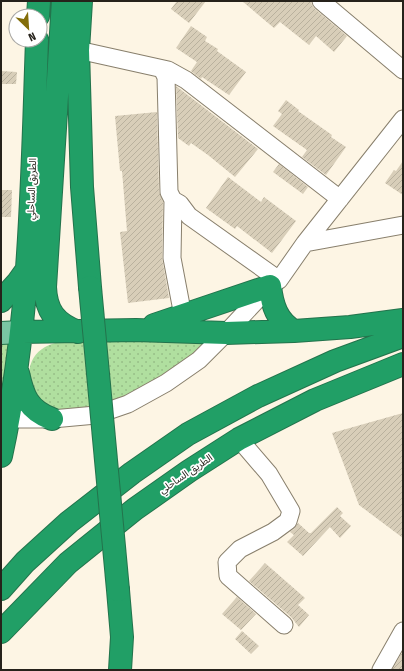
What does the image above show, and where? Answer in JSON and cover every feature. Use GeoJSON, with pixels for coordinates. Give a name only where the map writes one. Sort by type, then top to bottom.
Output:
{"type":"FeatureCollection","features":[{"type":"Feature","properties":{"kind":"highway"},"geometry":{"type":"LineString","coordinates":[[63,1],[45,299],[49,310],[57,320],[66,328],[78,332]]}},
{"type":"Feature","properties":{"kind":"highway"},"geometry":{"type":"LineString","coordinates":[[81,1],[78,50],[82,187],[122,637],[120,670]]}},
{"type":"Feature","properties":{"kind":"highway","name":"الطريق الساحلي"},"geometry":{"type":"LineString","coordinates":[[1,456],[5,418],[17,370],[11,333],[28,268],[37,48]]}},
{"type":"Feature","properties":{"kind":"highway"},"geometry":{"type":"LineString","coordinates":[[1,301],[28,268]]}},
{"type":"Feature","properties":{"kind":"highway"},"geometry":{"type":"LineString","coordinates":[[136,330],[183,316],[275,283],[273,306],[282,322],[294,331]]}},
{"type":"Feature","properties":{"kind":"highway"},"geometry":{"type":"LineString","coordinates":[[11,333],[136,330],[226,333],[294,331],[350,327],[403,320]]}},
{"type":"Feature","properties":{"kind":"highway"},"geometry":{"type":"LineString","coordinates":[[1,589],[25,562],[70,522],[132,473],[188,434],[258,396],[328,364],[403,336]]}},
{"type":"Feature","properties":{"kind":"highway","name":"الطريق الساحلي"},"geometry":{"type":"LineString","coordinates":[[1,632],[68,563],[135,509],[189,471],[239,439],[315,400],[402,367]]}},
{"type":"Feature","properties":{"kind":"highway"},"geometry":{"type":"LineString","coordinates":[[17,370],[22,391],[26,399],[37,411],[52,419]]}},
{"type":"Feature","properties":{"kind":"street"},"geometry":{"type":"LineString","coordinates":[[321,1],[403,70]]}},
{"type":"Feature","properties":{"kind":"street"},"geometry":{"type":"LineString","coordinates":[[78,50],[168,70],[186,80],[340,199]]}},
{"type":"Feature","properties":{"kind":"street"},"geometry":{"type":"LineString","coordinates":[[162,69],[166,77],[169,192],[173,200],[172,258],[183,316]]}},
{"type":"Feature","properties":{"kind":"street"},"geometry":{"type":"LineString","coordinates":[[5,418],[52,419],[96,415],[128,404],[166,384],[199,360],[275,283],[403,119]]}},
{"type":"Feature","properties":{"kind":"street"},"geometry":{"type":"LineString","coordinates":[[173,200],[180,204],[189,216],[275,283]]}},
{"type":"Feature","properties":{"kind":"street"},"geometry":{"type":"LineString","coordinates":[[305,243],[403,225]]}},
{"type":"Feature","properties":{"kind":"street"},"geometry":{"type":"LineString","coordinates":[[239,439],[269,474],[291,511],[288,521],[273,532],[240,549],[226,562],[228,576],[284,625]]}},
{"type":"Feature","properties":{"kind":"street"},"geometry":{"type":"LineString","coordinates":[[380,670],[403,631]]}},
{"type":"Feature","properties":{"kind":"green space"},"geometry":{"type":"Polygon","coordinates":[[[65,341],[203,341],[207,347],[133,394],[103,406],[53,411],[34,397],[29,376],[30,368],[36,354],[41,349],[65,341]]]}},
{"type":"Feature","properties":{"kind":"green space"},"geometry":{"type":"Polygon","coordinates":[[[1,342],[11,342],[1,410],[1,342]]]}},
{"type":"Feature","properties":{"kind":"building"},"geometry":{"type":"Polygon","coordinates":[[[177,1],[206,1],[189,23],[171,9],[177,1]]]}},
{"type":"Feature","properties":{"kind":"building"},"geometry":{"type":"Polygon","coordinates":[[[242,1],[311,1],[315,9],[347,36],[334,52],[316,36],[309,45],[280,22],[274,28],[242,1]]]}},
{"type":"Feature","properties":{"kind":"building"},"geometry":{"type":"Polygon","coordinates":[[[191,26],[207,37],[205,41],[218,49],[217,51],[246,72],[229,95],[202,77],[201,79],[191,71],[197,62],[176,48],[191,26]]]}},
{"type":"Feature","properties":{"kind":"building"},"geometry":{"type":"Polygon","coordinates":[[[1,71],[17,72],[16,84],[1,84],[1,71]]]}},
{"type":"Feature","properties":{"kind":"building"},"geometry":{"type":"Polygon","coordinates":[[[176,86],[258,149],[235,177],[191,143],[189,146],[178,138],[176,86]]]}},
{"type":"Feature","properties":{"kind":"building"},"geometry":{"type":"Polygon","coordinates":[[[286,100],[299,110],[298,111],[332,135],[331,137],[346,147],[326,175],[302,157],[307,150],[273,126],[282,114],[278,111],[286,100]]]}},
{"type":"Feature","properties":{"kind":"building"},"geometry":{"type":"Polygon","coordinates":[[[157,112],[159,192],[163,202],[162,258],[169,298],[128,303],[120,232],[127,231],[122,171],[120,171],[115,116],[157,112]]]}},
{"type":"Feature","properties":{"kind":"building"},"geometry":{"type":"Polygon","coordinates":[[[403,161],[403,195],[385,183],[394,170],[396,171],[403,161]]]}},
{"type":"Feature","properties":{"kind":"building"},"geometry":{"type":"Polygon","coordinates":[[[279,164],[308,187],[303,194],[273,172],[279,164]]]}},
{"type":"Feature","properties":{"kind":"building"},"geometry":{"type":"Polygon","coordinates":[[[228,177],[261,202],[264,197],[296,221],[272,253],[237,226],[235,229],[206,208],[228,177]]]}},
{"type":"Feature","properties":{"kind":"building"},"geometry":{"type":"Polygon","coordinates":[[[1,190],[12,190],[11,217],[1,217],[1,190]]]}},
{"type":"Feature","properties":{"kind":"building"},"geometry":{"type":"Polygon","coordinates":[[[403,413],[403,538],[359,505],[332,433],[403,413]]]}},
{"type":"Feature","properties":{"kind":"building"},"geometry":{"type":"Polygon","coordinates":[[[337,507],[343,513],[340,516],[351,526],[340,538],[330,527],[303,556],[287,542],[294,535],[290,532],[298,523],[309,533],[311,533],[337,507]]]}},
{"type":"Feature","properties":{"kind":"building"},"geometry":{"type":"Polygon","coordinates":[[[265,563],[305,598],[298,605],[309,615],[299,627],[291,617],[249,581],[265,563]]]}},
{"type":"Feature","properties":{"kind":"building"},"geometry":{"type":"Polygon","coordinates":[[[237,597],[256,614],[241,630],[222,614],[237,597]]]}},
{"type":"Feature","properties":{"kind":"building"},"geometry":{"type":"Polygon","coordinates":[[[242,631],[259,646],[251,654],[235,639],[242,631]]]}},
{"type":"Feature","properties":{"kind":"building"},"geometry":{"type":"Polygon","coordinates":[[[403,651],[403,670],[392,670],[403,651]]]}}]}
